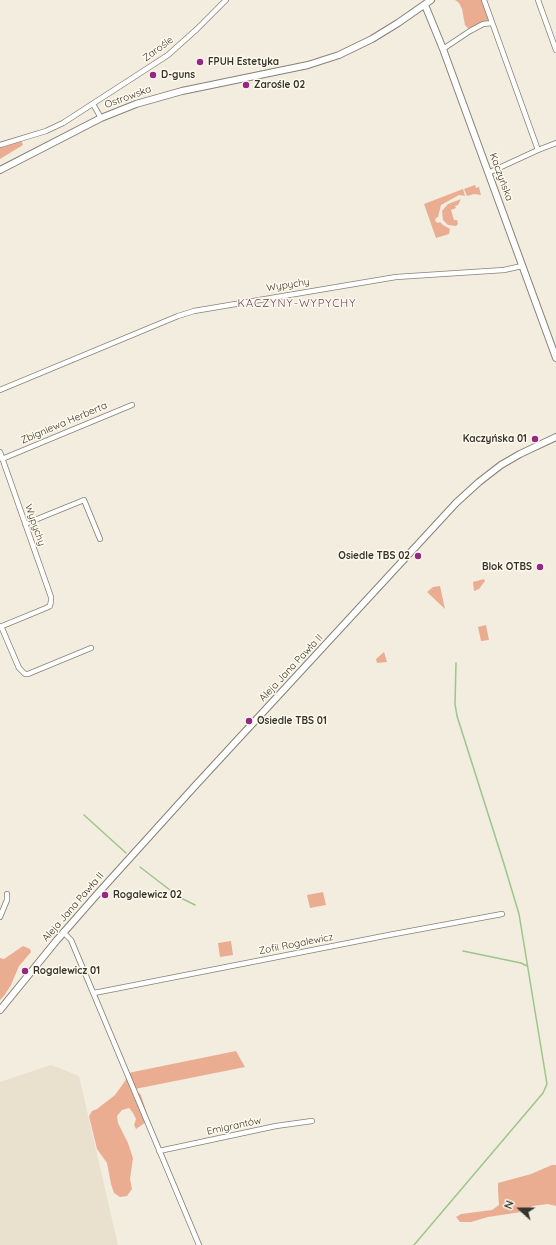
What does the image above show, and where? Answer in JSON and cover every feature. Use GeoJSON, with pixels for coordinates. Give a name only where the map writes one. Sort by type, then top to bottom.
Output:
{"type":"FeatureCollection","features":[{"type":"Feature","properties":{"kind":"street","name":"Zarośle"},"geometry":{"type":"LineString","coordinates":[[0,145],[46,131],[63,123],[93,104],[168,55],[226,0]]}},
{"type":"Feature","properties":{"kind":"street","name":"Ostrowska"},"geometry":{"type":"LineString","coordinates":[[0,170],[115,111],[159,97],[296,68],[326,60],[363,44],[398,23],[431,0]]}},
{"type":"Feature","properties":{"kind":"street"},"geometry":{"type":"LineString","coordinates":[[484,0],[538,150]]}},
{"type":"Feature","properties":{"kind":"street"},"geometry":{"type":"LineString","coordinates":[[538,0],[556,50]]}},
{"type":"Feature","properties":{"kind":"street","name":"Kaczyńska"},"geometry":{"type":"LineString","coordinates":[[425,4],[443,49],[556,358]]}},
{"type":"Feature","properties":{"kind":"street"},"geometry":{"type":"LineString","coordinates":[[443,49],[477,27],[483,24],[492,23]]}},
{"type":"Feature","properties":{"kind":"street"},"geometry":{"type":"LineString","coordinates":[[93,104],[101,118]]}},
{"type":"Feature","properties":{"kind":"street"},"geometry":{"type":"LineString","coordinates":[[488,173],[556,143]]}},
{"type":"Feature","properties":{"kind":"street","name":"Wypychy"},"geometry":{"type":"LineString","coordinates":[[0,390],[171,319],[194,311],[396,277],[504,270],[522,266]]}},
{"type":"Feature","properties":{"kind":"street","name":"Zbigniewa Herberta"},"geometry":{"type":"LineString","coordinates":[[2,459],[132,404]]}},
{"type":"Feature","properties":{"kind":"street","name":"Aleja Jana Pawła II"},"geometry":{"type":"LineString","coordinates":[[0,1010],[63,932],[194,787],[456,503],[479,482],[501,465],[556,437]]}},
{"type":"Feature","properties":{"kind":"street","name":"Wypychy"},"geometry":{"type":"LineString","coordinates":[[0,452],[51,597],[51,603],[46,608],[1,626]]}},
{"type":"Feature","properties":{"kind":"street"},"geometry":{"type":"LineString","coordinates":[[25,524],[84,500],[100,539]]}},
{"type":"Feature","properties":{"kind":"street"},"geometry":{"type":"LineString","coordinates":[[1,626],[19,668],[25,674],[91,648]]}},
{"type":"Feature","properties":{"kind":"street"},"geometry":{"type":"LineString","coordinates":[[0,917],[7,900],[7,894]]}},
{"type":"Feature","properties":{"kind":"street","name":"Zofii Rogalewicz"},"geometry":{"type":"LineString","coordinates":[[94,993],[502,914]]}},
{"type":"Feature","properties":{"kind":"street"},"geometry":{"type":"LineString","coordinates":[[63,932],[71,940],[199,1245]]}},
{"type":"Feature","properties":{"kind":"street","name":"Emigrantów"},"geometry":{"type":"LineString","coordinates":[[160,1151],[276,1126],[312,1121]]}},
{"type":"Feature","properties":{"kind":"shaded area"},"geometry":{"type":"Polygon","coordinates":[[[455,0],[487,0],[490,14],[489,22],[482,22],[472,28],[468,28],[465,25],[462,9],[459,3],[455,0]]]}},
{"type":"Feature","properties":{"kind":"shaded area"},"geometry":{"type":"Polygon","coordinates":[[[21,140],[23,145],[0,159],[0,143],[21,140]]]}},
{"type":"Feature","properties":{"kind":"shaded area"},"geometry":{"type":"Polygon","coordinates":[[[475,185],[476,188],[479,187],[481,195],[474,194],[467,196],[464,189],[475,185]]]}},
{"type":"Feature","properties":{"kind":"shaded area"},"geometry":{"type":"Polygon","coordinates":[[[463,189],[465,196],[459,195],[441,205],[438,217],[435,221],[438,223],[440,222],[450,229],[449,234],[436,238],[424,204],[463,189]]]}},
{"type":"Feature","properties":{"kind":"shaded area"},"geometry":{"type":"Polygon","coordinates":[[[461,199],[458,205],[455,206],[456,208],[451,210],[454,220],[457,220],[458,224],[456,226],[448,225],[443,220],[442,211],[448,204],[461,199]]]}},
{"type":"Feature","properties":{"kind":"shaded area"},"geometry":{"type":"Polygon","coordinates":[[[484,579],[485,581],[479,589],[474,591],[473,582],[484,579]]]}},
{"type":"Feature","properties":{"kind":"shaded area"},"geometry":{"type":"Polygon","coordinates":[[[440,586],[445,609],[427,592],[433,587],[440,586]]]}},
{"type":"Feature","properties":{"kind":"shaded area"},"geometry":{"type":"Polygon","coordinates":[[[486,625],[489,640],[481,641],[478,627],[486,625]]]}},
{"type":"Feature","properties":{"kind":"shaded area"},"geometry":{"type":"Polygon","coordinates":[[[384,652],[387,662],[377,663],[376,659],[384,652]]]}},
{"type":"Feature","properties":{"kind":"shaded area"},"geometry":{"type":"Polygon","coordinates":[[[323,892],[326,905],[310,908],[307,895],[323,892]]]}},
{"type":"Feature","properties":{"kind":"shaded area"},"geometry":{"type":"Polygon","coordinates":[[[231,941],[233,955],[220,957],[218,943],[231,941]]]}},
{"type":"Feature","properties":{"kind":"shaded area"},"geometry":{"type":"Polygon","coordinates":[[[23,946],[30,949],[31,952],[19,966],[11,985],[0,1000],[0,958],[4,959],[23,946]]]}},
{"type":"Feature","properties":{"kind":"shaded area"},"geometry":{"type":"Polygon","coordinates":[[[236,1051],[245,1067],[135,1089],[141,1095],[149,1120],[136,1129],[134,1125],[136,1119],[129,1108],[122,1110],[117,1116],[118,1123],[128,1143],[133,1158],[130,1179],[132,1189],[127,1196],[120,1197],[114,1193],[107,1163],[97,1149],[89,1116],[92,1111],[97,1109],[115,1095],[125,1081],[128,1073],[236,1051]]]}},
{"type":"Feature","properties":{"kind":"shaded area"},"geometry":{"type":"Polygon","coordinates":[[[51,1065],[79,1076],[118,1245],[0,1245],[0,1082],[51,1065]]]}},
{"type":"Feature","properties":{"kind":"shaded area"},"geometry":{"type":"Polygon","coordinates":[[[552,1165],[556,1165],[556,1206],[548,1204],[533,1206],[521,1212],[488,1217],[471,1222],[460,1222],[456,1217],[461,1214],[492,1210],[499,1205],[498,1183],[531,1174],[552,1165]]]}},
{"type":"Feature","properties":{"kind":"waterway"},"geometry":{"type":"LineString","coordinates":[[414,1245],[543,1093],[547,1084],[519,914],[457,716],[455,704],[456,663]]}},
{"type":"Feature","properties":{"kind":"waterway"},"geometry":{"type":"LineString","coordinates":[[84,815],[126,853]]}},
{"type":"Feature","properties":{"kind":"waterway"},"geometry":{"type":"LineString","coordinates":[[140,867],[179,897],[195,905]]}},
{"type":"Feature","properties":{"kind":"waterway"},"geometry":{"type":"LineString","coordinates":[[463,951],[521,963],[527,966]]}},
{"type":"Feature","properties":{"kind":"place","name":"FPUH Estetyka"},"geometry":{"type":"Point","coordinates":[200,62]}},
{"type":"Feature","properties":{"kind":"place","name":"D-guns"},"geometry":{"type":"Point","coordinates":[153,75]}},
{"type":"Feature","properties":{"kind":"place","name":"Zarośle 02"},"geometry":{"type":"Point","coordinates":[246,85]}},
{"type":"Feature","properties":{"kind":"place","name":"Kaczyńska 01"},"geometry":{"type":"Point","coordinates":[535,439]}},
{"type":"Feature","properties":{"kind":"place","name":"Osiedle TBS 02"},"geometry":{"type":"Point","coordinates":[418,556]}},
{"type":"Feature","properties":{"kind":"place","name":"Blok OTBS"},"geometry":{"type":"Point","coordinates":[540,567]}},
{"type":"Feature","properties":{"kind":"place","name":"Osiedle TBS 01"},"geometry":{"type":"Point","coordinates":[249,721]}},
{"type":"Feature","properties":{"kind":"place","name":"Rogalewicz 02"},"geometry":{"type":"Point","coordinates":[105,895]}},
{"type":"Feature","properties":{"kind":"place","name":"Rogalewicz 01"},"geometry":{"type":"Point","coordinates":[25,971]}},
{"type":"Feature","properties":{"kind":"district","name":"KACZYNY-WYPYCHY"},"geometry":{"type":"Point","coordinates":[297,304]}}]}
